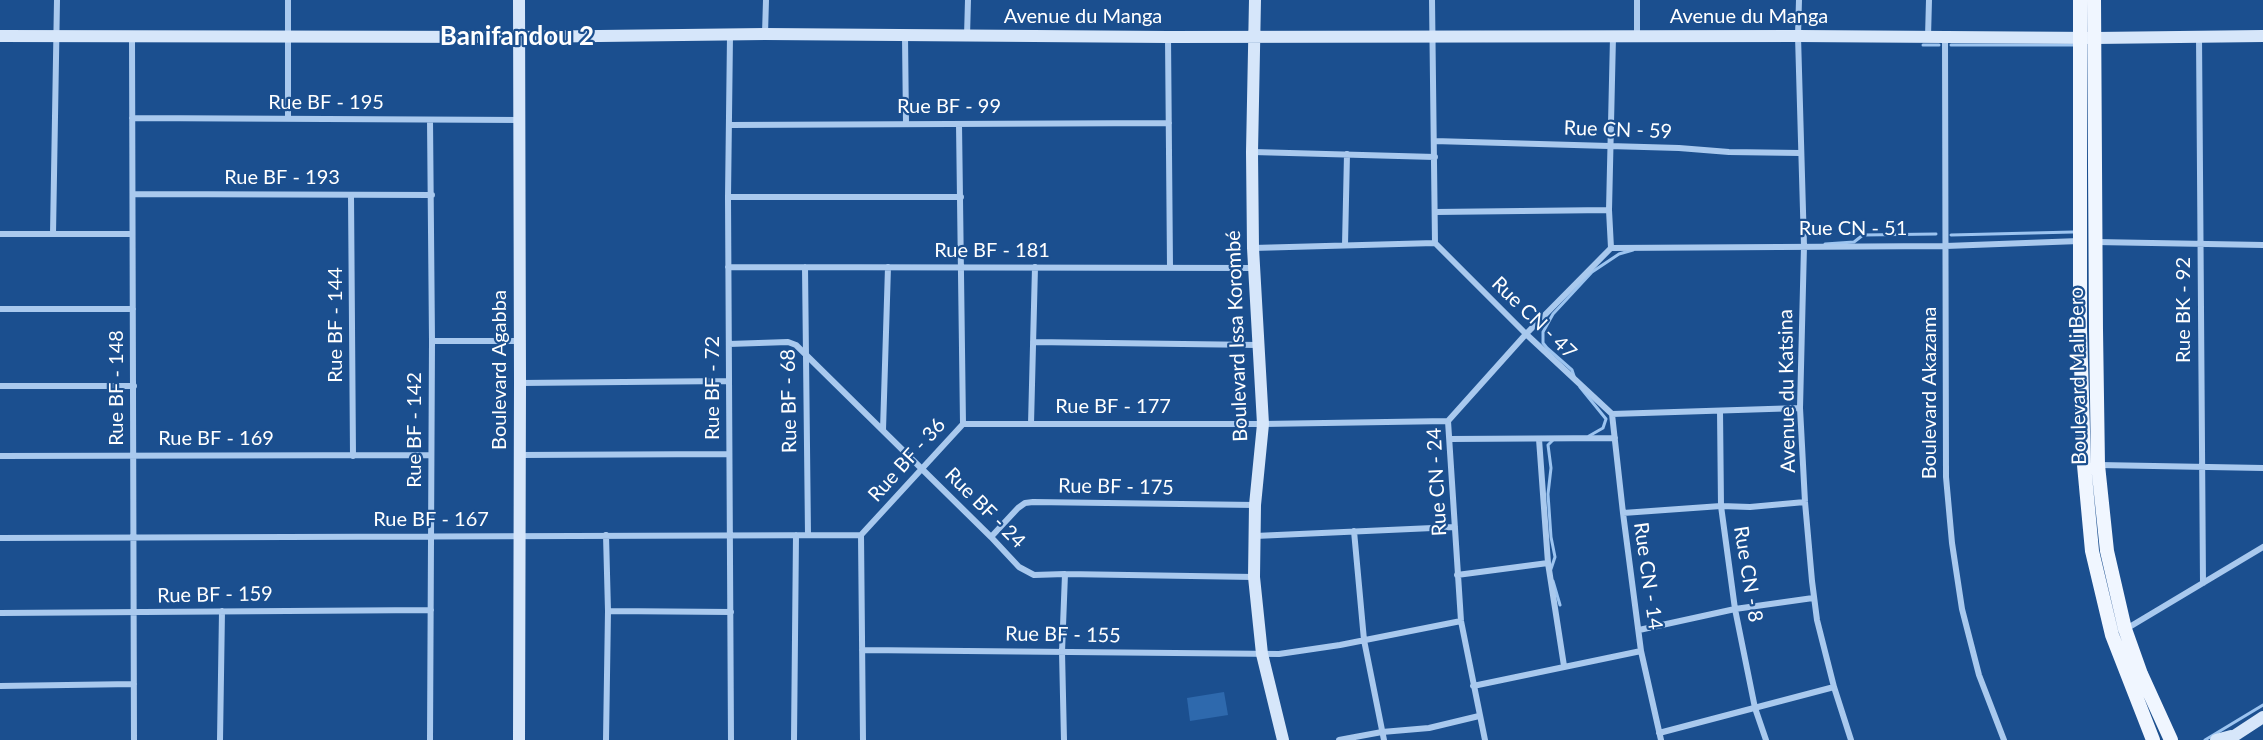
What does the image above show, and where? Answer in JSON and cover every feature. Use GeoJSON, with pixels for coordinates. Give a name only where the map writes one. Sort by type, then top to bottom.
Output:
{"type":"FeatureCollection","features":[{"type":"Feature","properties":{"kind":"main road","name":"Boulevard Mali Bero"},"geometry":{"type":"LineString","coordinates":[[2080,0],[2079,242],[2084,465],[2092,551],[2112,635],[2153,740]]}},
{"type":"Feature","properties":{"kind":"main road","name":"Boulevard Mali Bero"},"geometry":{"type":"LineString","coordinates":[[2094,0],[2098,465],[2107,551],[2125,629],[2141,674],[2172,739]]}},
{"type":"Feature","properties":{"kind":"street"},"geometry":{"type":"LineString","coordinates":[[53,234],[57,0]]}},
{"type":"Feature","properties":{"kind":"street"},"geometry":{"type":"LineString","coordinates":[[288,0],[288,118]]}},
{"type":"Feature","properties":{"kind":"street","name":"Boulevard Agabba"},"geometry":{"type":"LineString","coordinates":[[519,0],[517,38],[520,120],[519,740]]}},
{"type":"Feature","properties":{"kind":"street"},"geometry":{"type":"LineString","coordinates":[[765,34],[766,0]]}},
{"type":"Feature","properties":{"kind":"street"},"geometry":{"type":"LineString","coordinates":[[967,36],[968,0]]}},
{"type":"Feature","properties":{"kind":"street","name":"Boulevard Issa Korombé"},"geometry":{"type":"LineString","coordinates":[[1255,0],[1253,248],[1263,424],[1255,506],[1254,577],[1263,654],[1283,740]]}},
{"type":"Feature","properties":{"kind":"street"},"geometry":{"type":"LineString","coordinates":[[1253,248],[1435,243],[1432,0]]}},
{"type":"Feature","properties":{"kind":"street"},"geometry":{"type":"LineString","coordinates":[[1637,0],[1637,37]]}},
{"type":"Feature","properties":{"kind":"street","name":"Avenue du Katsina"},"geometry":{"type":"LineString","coordinates":[[1799,0],[1800,153],[1804,246],[1800,408],[1805,502],[1813,598],[1834,687],[1851,740]]}},
{"type":"Feature","properties":{"kind":"street"},"geometry":{"type":"LineString","coordinates":[[1928,38],[1929,0]]}},
{"type":"Feature","properties":{"kind":"street","name":"Avenue du Manga"},"geometry":{"type":"LineString","coordinates":[[0,36],[288,35],[517,38],[765,34],[1168,37],[2095,38],[2263,36]]}},
{"type":"Feature","properties":{"kind":"street","name":"Rue BF - 72"},"geometry":{"type":"LineString","coordinates":[[730,36],[728,197],[730,740]]}},
{"type":"Feature","properties":{"kind":"street"},"geometry":{"type":"LineString","coordinates":[[905,36],[906,124]]}},
{"type":"Feature","properties":{"kind":"street","name":"Rue BK - 92"},"geometry":{"type":"LineString","coordinates":[[2199,36],[2203,583]]}},
{"type":"Feature","properties":{"kind":"street","name":"Rue BF - 148"},"geometry":{"type":"LineString","coordinates":[[132,37],[134,740]]}},
{"type":"Feature","properties":{"kind":"street"},"geometry":{"type":"LineString","coordinates":[[1168,37],[1170,267]]}},
{"type":"Feature","properties":{"kind":"street"},"geometry":{"type":"LineString","coordinates":[[1611,248],[1609,210],[1613,37]]}},
{"type":"Feature","properties":{"kind":"street","name":"Boulevard Akazama"},"geometry":{"type":"LineString","coordinates":[[1945,38],[1946,477],[1952,543],[1962,609],[1978,675],[2004,740]]}},
{"type":"Feature","properties":{"kind":"street","name":"Rue BF - 195"},"geometry":{"type":"LineString","coordinates":[[132,118],[520,120]]}},
{"type":"Feature","properties":{"kind":"street","name":"Rue BF - 142"},"geometry":{"type":"LineString","coordinates":[[430,120],[432,195],[430,740]]}},
{"type":"Feature","properties":{"kind":"street","name":"Rue BF - 99"},"geometry":{"type":"LineString","coordinates":[[730,125],[1169,123]]}},
{"type":"Feature","properties":{"kind":"street","name":"Rue BF - 36"},"geometry":{"type":"LineString","coordinates":[[861,535],[963,424],[959,124]]}},
{"type":"Feature","properties":{"kind":"street","name":"Rue CN - 59"},"geometry":{"type":"LineString","coordinates":[[1434,141],[1800,153]]}},
{"type":"Feature","properties":{"kind":"street"},"geometry":{"type":"LineString","coordinates":[[1252,152],[1435,157]]}},
{"type":"Feature","properties":{"kind":"street"},"geometry":{"type":"LineString","coordinates":[[1346,245],[1347,154]]}},
{"type":"Feature","properties":{"kind":"street","name":"Rue BF - 193"},"geometry":{"type":"LineString","coordinates":[[133,194],[432,195]]}},
{"type":"Feature","properties":{"kind":"street","name":"Rue BF - 144"},"geometry":{"type":"LineString","coordinates":[[351,195],[353,456]]}},
{"type":"Feature","properties":{"kind":"street"},"geometry":{"type":"LineString","coordinates":[[728,197],[961,197]]}},
{"type":"Feature","properties":{"kind":"street"},"geometry":{"type":"LineString","coordinates":[[1436,212],[1609,210]]}},
{"type":"Feature","properties":{"kind":"street"},"geometry":{"type":"LineString","coordinates":[[0,234],[131,234]]}},
{"type":"Feature","properties":{"kind":"street","name":"Rue CN - 51"},"geometry":{"type":"LineString","coordinates":[[1611,248],[1946,246],[2079,242],[2263,245]]}},
{"type":"Feature","properties":{"kind":"street","name":"Rue CN - 47"},"geometry":{"type":"LineString","coordinates":[[1435,243],[1526,334],[1612,414]]}},
{"type":"Feature","properties":{"kind":"street","name":"Rue CN - 24"},"geometry":{"type":"LineString","coordinates":[[1485,740],[1461,621],[1448,421],[1526,334],[1611,248]]}},
{"type":"Feature","properties":{"kind":"street","name":"Rue BF - 181"},"geometry":{"type":"LineString","coordinates":[[729,267],[1255,268]]}},
{"type":"Feature","properties":{"kind":"street","name":"Rue BF - 68"},"geometry":{"type":"LineString","coordinates":[[805,267],[808,535]]}},
{"type":"Feature","properties":{"kind":"street"},"geometry":{"type":"LineString","coordinates":[[883,430],[888,267]]}},
{"type":"Feature","properties":{"kind":"street"},"geometry":{"type":"LineString","coordinates":[[1031,424],[1035,267]]}},
{"type":"Feature","properties":{"kind":"street"},"geometry":{"type":"LineString","coordinates":[[0,309],[133,309]]}},
{"type":"Feature","properties":{"kind":"street"},"geometry":{"type":"LineString","coordinates":[[432,341],[520,342]]}},
{"type":"Feature","properties":{"kind":"street","name":"Rue BF - 24"},"geometry":{"type":"LineString","coordinates":[[729,344],[788,342],[796,345],[1026,572],[1034,575],[1254,577]]}},
{"type":"Feature","properties":{"kind":"street"},"geometry":{"type":"LineString","coordinates":[[1033,342],[1258,345]]}},
{"type":"Feature","properties":{"kind":"street"},"geometry":{"type":"LineString","coordinates":[[520,383],[729,381]]}},
{"type":"Feature","properties":{"kind":"street"},"geometry":{"type":"LineString","coordinates":[[0,386],[134,386]]}},
{"type":"Feature","properties":{"kind":"street"},"geometry":{"type":"LineString","coordinates":[[1612,414],[1800,408]]}},
{"type":"Feature","properties":{"kind":"street","name":"Rue CN - 8"},"geometry":{"type":"LineString","coordinates":[[1720,411],[1721,506],[1735,609],[1755,708],[1766,740]]}},
{"type":"Feature","properties":{"kind":"street","name":"Rue CN - 14"},"geometry":{"type":"LineString","coordinates":[[1612,414],[1641,651],[1660,736]]}},
{"type":"Feature","properties":{"kind":"street","name":"Rue BF - 177"},"geometry":{"type":"LineString","coordinates":[[963,424],[1263,424],[1448,421]]}},
{"type":"Feature","properties":{"kind":"street"},"geometry":{"type":"LineString","coordinates":[[1450,439],[1615,438]]}},
{"type":"Feature","properties":{"kind":"street"},"geometry":{"type":"LineString","coordinates":[[1539,439],[1548,563],[1564,666]]}},
{"type":"Feature","properties":{"kind":"street"},"geometry":{"type":"LineString","coordinates":[[519,455],[729,454]]}},
{"type":"Feature","properties":{"kind":"street","name":"Rue BF - 169"},"geometry":{"type":"LineString","coordinates":[[0,456],[431,455]]}},
{"type":"Feature","properties":{"kind":"street"},"geometry":{"type":"LineString","coordinates":[[2084,465],[2263,468]]}},
{"type":"Feature","properties":{"kind":"street","name":"Rue BF - 175"},"geometry":{"type":"LineString","coordinates":[[991,537],[1018,508],[1025,503],[1033,502],[1255,506]]}},
{"type":"Feature","properties":{"kind":"street"},"geometry":{"type":"LineString","coordinates":[[1623,513],[1805,502]]}},
{"type":"Feature","properties":{"kind":"street"},"geometry":{"type":"LineString","coordinates":[[1254,536],[1455,527]]}},
{"type":"Feature","properties":{"kind":"street"},"geometry":{"type":"LineString","coordinates":[[1354,531],[1364,640],[1384,740]]}},
{"type":"Feature","properties":{"kind":"street"},"geometry":{"type":"LineString","coordinates":[[794,740],[796,535]]}},
{"type":"Feature","properties":{"kind":"street"},"geometry":{"type":"LineString","coordinates":[[861,535],[863,740]]}},
{"type":"Feature","properties":{"kind":"street","name":"Rue BF - 167"},"geometry":{"type":"LineString","coordinates":[[0,538],[861,535]]}},
{"type":"Feature","properties":{"kind":"street"},"geometry":{"type":"LineString","coordinates":[[606,536],[608,611],[606,740]]}},
{"type":"Feature","properties":{"kind":"street"},"geometry":{"type":"LineString","coordinates":[[2125,629],[2263,547]]}},
{"type":"Feature","properties":{"kind":"street"},"geometry":{"type":"LineString","coordinates":[[1457,575],[1548,563]]}},
{"type":"Feature","properties":{"kind":"street"},"geometry":{"type":"LineString","coordinates":[[1064,740],[1062,652],[1065,574]]}},
{"type":"Feature","properties":{"kind":"street"},"geometry":{"type":"LineString","coordinates":[[1639,630],[1735,609],[1813,598]]}},
{"type":"Feature","properties":{"kind":"street","name":"Rue BF - 159"},"geometry":{"type":"LineString","coordinates":[[0,613],[431,610]]}},
{"type":"Feature","properties":{"kind":"street"},"geometry":{"type":"LineString","coordinates":[[220,740],[222,611]]}},
{"type":"Feature","properties":{"kind":"street"},"geometry":{"type":"LineString","coordinates":[[608,611],[730,612]]}},
{"type":"Feature","properties":{"kind":"street","name":"Rue BF - 155"},"geometry":{"type":"LineString","coordinates":[[862,650],[1295,653],[1461,621]]}},
{"type":"Feature","properties":{"kind":"street"},"geometry":{"type":"LineString","coordinates":[[1473,686],[1641,651]]}},
{"type":"Feature","properties":{"kind":"street"},"geometry":{"type":"LineString","coordinates":[[0,686],[134,684]]}},
{"type":"Feature","properties":{"kind":"street"},"geometry":{"type":"LineString","coordinates":[[1660,736],[1834,687]]}},
{"type":"Feature","properties":{"kind":"street"},"geometry":{"type":"LineString","coordinates":[[1339,740],[1382,732],[1417,730],[1479,716]]}},
{"type":"Feature","properties":{"kind":"street"},"geometry":{"type":"LineString","coordinates":[[2216,740],[2229,738],[2263,717]]}},
{"type":"Feature","properties":{"kind":"shaded area"},"geometry":{"type":"Polygon","coordinates":[[[1224,692],[1228,715],[1190,721],[1187,698],[1224,692]]]}},
{"type":"Feature","properties":{"kind":"waterway"},"geometry":{"type":"LineString","coordinates":[[1923,45],[1939,45]]}},
{"type":"Feature","properties":{"kind":"waterway"},"geometry":{"type":"LineString","coordinates":[[1951,45],[2073,45]]}},
{"type":"Feature","properties":{"kind":"waterway"},"geometry":{"type":"LineString","coordinates":[[1951,235],[2073,232]]}},
{"type":"Feature","properties":{"kind":"waterway"},"geometry":{"type":"LineString","coordinates":[[1825,244],[1854,242],[1863,235],[1936,234]]}},
{"type":"Feature","properties":{"kind":"waterway"},"geometry":{"type":"LineString","coordinates":[[1575,379],[1572,370],[1543,343],[1543,332],[1553,314],[1592,272],[1619,254],[1633,250]]}},
{"type":"Feature","properties":{"kind":"waterway"},"geometry":{"type":"LineString","coordinates":[[1580,387],[1606,419],[1603,428],[1589,436]]}},
{"type":"Feature","properties":{"kind":"waterway"},"geometry":{"type":"LineString","coordinates":[[1551,569],[1555,557],[1548,494],[1551,468],[1548,445],[1553,440]]}},
{"type":"Feature","properties":{"kind":"waterway"},"geometry":{"type":"LineString","coordinates":[[1553,581],[1560,605]]}},
{"type":"Feature","properties":{"kind":"waterway"},"geometry":{"type":"LineString","coordinates":[[2205,740],[2263,705]]}},
{"type":"Feature","properties":{"kind":"district","name":"Banifandou 2"},"geometry":{"type":"Point","coordinates":[517,37]}}]}
